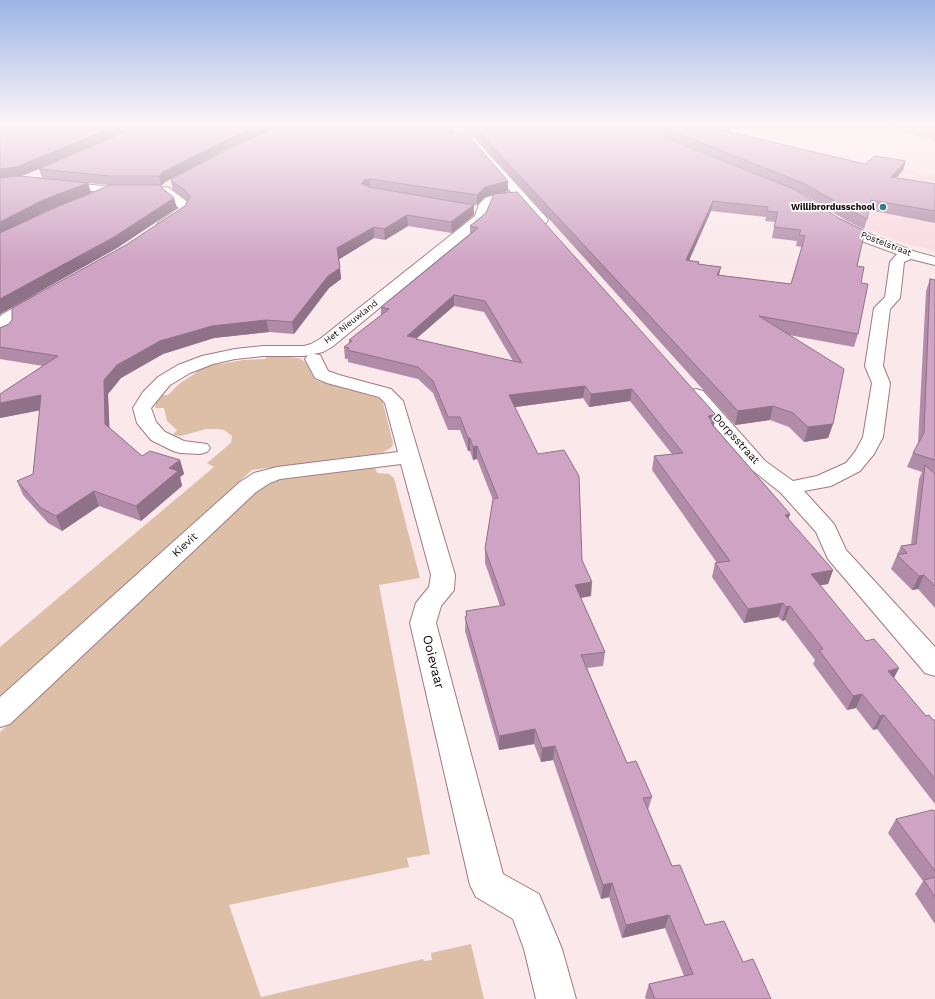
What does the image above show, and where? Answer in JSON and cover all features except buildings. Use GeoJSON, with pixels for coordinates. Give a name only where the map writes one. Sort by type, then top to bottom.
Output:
{"type":"FeatureCollection","features":[{"type":"Feature","properties":{"kind":"street"},"geometry":{"type":"LineString","coordinates":[[498,171],[555,235]]}},
{"type":"Feature","properties":{"kind":"street"},"geometry":{"type":"LineString","coordinates":[[23,181],[44,172]]}},
{"type":"Feature","properties":{"kind":"street"},"geometry":{"type":"LineString","coordinates":[[0,184],[23,181],[112,190],[147,190],[168,187],[168,194],[182,204],[184,208],[182,212],[153,231]]}},
{"type":"Feature","properties":{"kind":"street"},"geometry":{"type":"LineString","coordinates":[[91,199],[112,190]]}},
{"type":"Feature","properties":{"kind":"street","name":"Het Nieuwland"},"geometry":{"type":"LineString","coordinates":[[200,448],[180,447],[158,436],[147,423],[142,408],[150,396],[164,381],[184,369],[208,360],[263,351],[304,351],[321,345],[481,218],[479,211],[489,200],[498,197],[520,195]]}},
{"type":"Feature","properties":{"kind":"street","name":"Postelstraat"},"geometry":{"type":"LineString","coordinates":[[826,215],[869,239],[911,255],[935,260]]}},
{"type":"Feature","properties":{"kind":"street"},"geometry":{"type":"LineString","coordinates":[[789,488],[823,481],[853,467],[864,454],[873,437],[881,383],[874,366],[882,308],[892,298],[897,262],[900,258],[911,255]]}},
{"type":"Feature","properties":{"kind":"street"},"geometry":{"type":"LineString","coordinates":[[0,337],[7,333],[3,318],[47,295]]}},
{"type":"Feature","properties":{"kind":"street","name":"Ooievaar"},"geometry":{"type":"LineString","coordinates":[[314,359],[321,374],[332,379],[385,393],[394,401],[443,575],[441,590],[429,604],[423,623],[488,886],[526,906],[543,949],[556,999]]}},
{"type":"Feature","properties":{"kind":"street","name":"Dorpsstraat"},"geometry":{"type":"LineString","coordinates":[[685,383],[758,465],[789,488],[826,529],[836,553],[935,665]]}},
{"type":"Feature","properties":{"kind":"street","name":"Kievit"},"geometry":{"type":"LineString","coordinates":[[0,715],[248,487],[262,478],[277,473],[410,457]]}},
{"type":"Feature","properties":{"kind":"shaded area","name":"Willibrordusschool"},"geometry":{"type":"Polygon","coordinates":[[[858,171],[915,171],[914,172],[935,175],[935,251],[895,240],[860,226],[851,177],[858,171]]]}},
{"type":"Feature","properties":{"kind":"shaded area"},"geometry":{"type":"Polygon","coordinates":[[[269,355],[299,358],[305,362],[315,380],[382,399],[393,443],[392,447],[382,453],[252,470],[0,697],[0,647],[214,467],[207,463],[231,443],[232,436],[224,430],[218,429],[206,429],[181,436],[173,435],[177,430],[167,421],[164,408],[155,408],[160,395],[168,395],[179,384],[197,372],[196,369],[216,362],[220,364],[243,360],[265,359],[269,355]]]}},
{"type":"Feature","properties":{"kind":"shaded area"},"geometry":{"type":"Polygon","coordinates":[[[375,468],[377,473],[389,474],[394,478],[420,578],[379,585],[430,854],[407,858],[409,867],[229,905],[261,997],[423,959],[424,961],[432,960],[431,953],[471,944],[484,999],[0,999],[0,732],[257,490],[266,484],[278,480],[375,468]]]}},
{"type":"Feature","properties":{"kind":"place","name":"Willibrordusschool"},"geometry":{"type":"Point","coordinates":[883,207]}}]}
